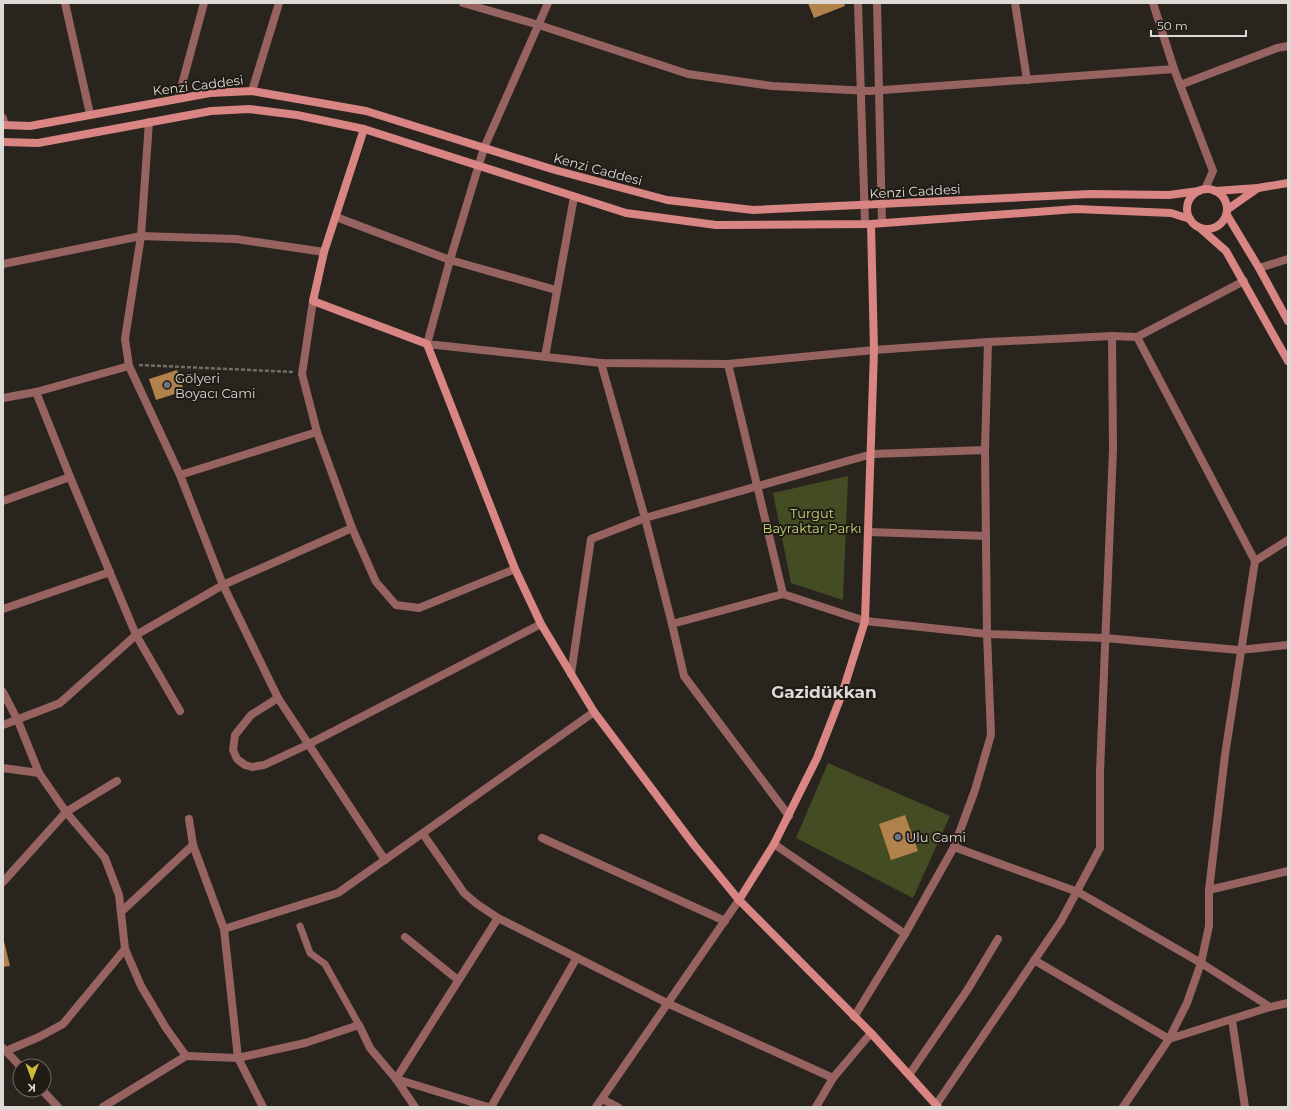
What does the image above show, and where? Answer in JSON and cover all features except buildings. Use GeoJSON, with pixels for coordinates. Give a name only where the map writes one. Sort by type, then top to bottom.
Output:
{"type":"FeatureCollection","features":[{"type":"Feature","properties":{"kind":"main road","name":"Kenzi Caddesi"},"geometry":{"type":"LineString","coordinates":[[4,122],[30,126],[178,98],[210,93],[252,91],[366,111],[555,170],[667,200],[753,210],[863,206],[1090,194],[1169,195],[1202,190]]}},
{"type":"Feature","properties":{"kind":"main road","name":"Kenzi Caddesi"},"geometry":{"type":"LineString","coordinates":[[3,142],[38,142],[211,111],[250,109],[296,115],[364,129],[626,213],[716,225],[868,224],[1076,209],[1170,213],[1190,220]]}},
{"type":"Feature","properties":{"kind":"main road"},"geometry":{"type":"LineString","coordinates":[[364,129],[324,252],[313,301],[427,344],[515,568],[541,624],[594,712],[694,845],[739,900],[870,1033],[937,1106]]}},
{"type":"Feature","properties":{"kind":"main road"},"geometry":{"type":"LineString","coordinates":[[1288,183],[1258,188],[1215,191],[1202,190],[1193,195],[1187,207],[1190,220],[1226,251],[1288,361]]}},
{"type":"Feature","properties":{"kind":"main road"},"geometry":{"type":"LineString","coordinates":[[1200,228],[1213,229],[1219,226],[1227,212],[1258,188]]}},
{"type":"Feature","properties":{"kind":"main road"},"geometry":{"type":"LineString","coordinates":[[1215,191],[1223,196],[1227,212],[1288,321]]}},
{"type":"Feature","properties":{"kind":"main road"},"geometry":{"type":"LineString","coordinates":[[739,900],[790,816],[817,758],[833,716],[865,621],[872,454],[874,350],[868,224]]}},
{"type":"Feature","properties":{"kind":"street"},"geometry":{"type":"LineString","coordinates":[[65,3],[90,114]]}},
{"type":"Feature","properties":{"kind":"street"},"geometry":{"type":"LineString","coordinates":[[178,98],[204,3]]}},
{"type":"Feature","properties":{"kind":"street"},"geometry":{"type":"LineString","coordinates":[[252,91],[280,3]]}},
{"type":"Feature","properties":{"kind":"street"},"geometry":{"type":"LineString","coordinates":[[463,3],[539,25],[688,74],[772,86],[878,90],[1174,69]]}},
{"type":"Feature","properties":{"kind":"street"},"geometry":{"type":"LineString","coordinates":[[548,3],[484,148],[450,260],[427,344],[601,363],[728,364],[874,350],[988,342],[1112,336],[1137,337],[1244,281]]}},
{"type":"Feature","properties":{"kind":"street"},"geometry":{"type":"LineString","coordinates":[[858,3],[863,206],[868,224]]}},
{"type":"Feature","properties":{"kind":"street"},"geometry":{"type":"LineString","coordinates":[[877,3],[882,223]]}},
{"type":"Feature","properties":{"kind":"street"},"geometry":{"type":"LineString","coordinates":[[1015,3],[1027,80]]}},
{"type":"Feature","properties":{"kind":"street"},"geometry":{"type":"LineString","coordinates":[[1152,3],[1174,69],[1213,171],[1202,190]]}},
{"type":"Feature","properties":{"kind":"street"},"geometry":{"type":"LineString","coordinates":[[1180,85],[1277,48],[1288,46]]}},
{"type":"Feature","properties":{"kind":"street"},"geometry":{"type":"LineString","coordinates":[[149,122],[141,236],[124,339],[129,366],[180,475],[222,585],[278,698],[310,744],[385,860]]}},
{"type":"Feature","properties":{"kind":"street"},"geometry":{"type":"LineString","coordinates":[[545,357],[574,197]]}},
{"type":"Feature","properties":{"kind":"street"},"geometry":{"type":"LineString","coordinates":[[336,217],[450,260],[556,290]]}},
{"type":"Feature","properties":{"kind":"street"},"geometry":{"type":"LineString","coordinates":[[3,264],[141,236],[236,239],[324,252]]}},
{"type":"Feature","properties":{"kind":"street"},"geometry":{"type":"LineString","coordinates":[[1259,268],[1288,259]]}},
{"type":"Feature","properties":{"kind":"street"},"geometry":{"type":"LineString","coordinates":[[313,301],[302,374],[317,432],[352,528],[376,582],[396,605],[419,608],[515,568]]}},
{"type":"Feature","properties":{"kind":"street"},"geometry":{"type":"LineString","coordinates":[[937,1106],[1078,892],[1100,848],[1100,772],[1113,449],[1112,336]]}},
{"type":"Feature","properties":{"kind":"street"},"geometry":{"type":"LineString","coordinates":[[1123,1107],[1169,1039],[1187,1002],[1201,963],[1209,926],[1209,890],[1225,755],[1255,561],[1137,337]]}},
{"type":"Feature","properties":{"kind":"street"},"geometry":{"type":"LineString","coordinates":[[854,1017],[905,934],[954,847],[975,790],[991,735],[987,634],[985,450],[988,342]]}},
{"type":"Feature","properties":{"kind":"street"},"geometry":{"type":"LineString","coordinates":[[601,363],[645,518],[684,676],[790,816]]}},
{"type":"Feature","properties":{"kind":"street"},"geometry":{"type":"LineString","coordinates":[[728,364],[783,594]]}},
{"type":"Feature","properties":{"kind":"street"},"geometry":{"type":"LineString","coordinates":[[3,398],[36,392],[129,366]]}},
{"type":"Feature","properties":{"kind":"street"},"geometry":{"type":"LineString","coordinates":[[36,392],[136,635],[180,711]]}},
{"type":"Feature","properties":{"kind":"street"},"geometry":{"type":"LineString","coordinates":[[180,475],[317,432]]}},
{"type":"Feature","properties":{"kind":"street"},"geometry":{"type":"LineString","coordinates":[[571,674],[591,539],[645,518],[872,454],[985,450]]}},
{"type":"Feature","properties":{"kind":"street"},"geometry":{"type":"LineString","coordinates":[[3,501],[70,477]]}},
{"type":"Feature","properties":{"kind":"street"},"geometry":{"type":"LineString","coordinates":[[3,724],[18,720],[60,703],[136,635],[222,585],[352,528]]}},
{"type":"Feature","properties":{"kind":"street"},"geometry":{"type":"LineString","coordinates":[[869,532],[986,536]]}},
{"type":"Feature","properties":{"kind":"street"},"geometry":{"type":"LineString","coordinates":[[1255,561],[1288,540]]}},
{"type":"Feature","properties":{"kind":"street"},"geometry":{"type":"LineString","coordinates":[[3,609],[110,572]]}},
{"type":"Feature","properties":{"kind":"street"},"geometry":{"type":"LineString","coordinates":[[672,624],[783,594],[865,621],[987,634],[1105,638],[1241,649],[1288,645]]}},
{"type":"Feature","properties":{"kind":"street"},"geometry":{"type":"LineString","coordinates":[[278,698],[251,715],[235,735],[233,750],[237,759],[246,765],[258,767],[310,744],[541,624]]}},
{"type":"Feature","properties":{"kind":"street"},"geometry":{"type":"LineString","coordinates":[[3,692],[18,720],[39,774],[66,812],[105,858],[119,896],[125,949],[140,986],[166,1028],[186,1056]]}},
{"type":"Feature","properties":{"kind":"street"},"geometry":{"type":"LineString","coordinates":[[224,929],[338,893],[594,712]]}},
{"type":"Feature","properties":{"kind":"street"},"geometry":{"type":"LineString","coordinates":[[3,768],[39,774]]}},
{"type":"Feature","properties":{"kind":"street"},"geometry":{"type":"LineString","coordinates":[[3,882],[66,812],[117,781]]}},
{"type":"Feature","properties":{"kind":"street"},"geometry":{"type":"LineString","coordinates":[[189,819],[193,846],[224,929],[238,1058],[262,1107]]}},
{"type":"Feature","properties":{"kind":"street"},"geometry":{"type":"LineString","coordinates":[[423,834],[464,893],[498,918],[576,959],[669,1004],[833,1078]]}},
{"type":"Feature","properties":{"kind":"street"},"geometry":{"type":"LineString","coordinates":[[542,838],[725,921]]}},
{"type":"Feature","properties":{"kind":"street"},"geometry":{"type":"LineString","coordinates":[[774,844],[905,934]]}},
{"type":"Feature","properties":{"kind":"street"},"geometry":{"type":"LineString","coordinates":[[121,912],[193,846]]}},
{"type":"Feature","properties":{"kind":"street"},"geometry":{"type":"LineString","coordinates":[[954,847],[1078,892],[1201,963],[1270,1007]]}},
{"type":"Feature","properties":{"kind":"street"},"geometry":{"type":"LineString","coordinates":[[1209,890],[1288,871]]}},
{"type":"Feature","properties":{"kind":"street"},"geometry":{"type":"LineString","coordinates":[[596,1107],[669,1004],[739,900]]}},
{"type":"Feature","properties":{"kind":"street"},"geometry":{"type":"LineString","coordinates":[[396,1079],[498,918]]}},
{"type":"Feature","properties":{"kind":"street"},"geometry":{"type":"LineString","coordinates":[[405,937],[458,980]]}},
{"type":"Feature","properties":{"kind":"street"},"geometry":{"type":"LineString","coordinates":[[909,1076],[968,989],[998,939]]}},
{"type":"Feature","properties":{"kind":"street"},"geometry":{"type":"LineString","coordinates":[[12,1058],[4,1049],[39,1037],[63,1024],[125,949]]}},
{"type":"Feature","properties":{"kind":"street"},"geometry":{"type":"LineString","coordinates":[[491,1107],[576,959]]}},
{"type":"Feature","properties":{"kind":"street"},"geometry":{"type":"LineString","coordinates":[[1034,960],[1169,1039],[1270,1007],[1288,1003]]}},
{"type":"Feature","properties":{"kind":"street"},"geometry":{"type":"LineString","coordinates":[[1232,1020],[1245,1107]]}},
{"type":"Feature","properties":{"kind":"street"},"geometry":{"type":"LineString","coordinates":[[103,1107],[186,1056],[238,1058],[305,1043],[359,1025],[370,1048],[396,1079],[415,1107]]}},
{"type":"Feature","properties":{"kind":"street"},"geometry":{"type":"LineString","coordinates":[[816,1107],[833,1078],[870,1033]]}},
{"type":"Feature","properties":{"kind":"street"},"geometry":{"type":"LineString","coordinates":[[396,1079],[488,1107]]}},
{"type":"Feature","properties":{"kind":"street"},"geometry":{"type":"LineString","coordinates":[[50,1098],[58,1107]]}},
{"type":"Feature","properties":{"kind":"street"},"geometry":{"type":"LineString","coordinates":[[602,1099],[618,1107]]}},
{"type":"Feature","properties":{"kind":"lane"},"geometry":{"type":"LineString","coordinates":[[300,926],[310,953],[325,964],[359,1025]]}},
{"type":"Feature","properties":{"kind":"path"},"geometry":{"type":"LineString","coordinates":[[129,366],[157,365],[280,371],[302,374]]}},
{"type":"Feature","properties":{"kind":"green space","name":"Turgut Bayraktar Parkı"},"geometry":{"type":"Polygon","coordinates":[[[848,476],[843,600],[791,583],[773,493],[848,476]]]}},
{"type":"Feature","properties":{"kind":"green space"},"geometry":{"type":"Polygon","coordinates":[[[828,763],[950,816],[913,898],[796,838],[828,763]]]}},
{"type":"Feature","properties":{"kind":"place","name":"Gölyeri Boyacı Cami"},"geometry":{"type":"Point","coordinates":[167,385]}},
{"type":"Feature","properties":{"kind":"place","name":"Ulu Cami"},"geometry":{"type":"Point","coordinates":[898,837]}},
{"type":"Feature","properties":{"kind":"district","name":"Gazidükkan"},"geometry":{"type":"Point","coordinates":[824,692]}}]}
